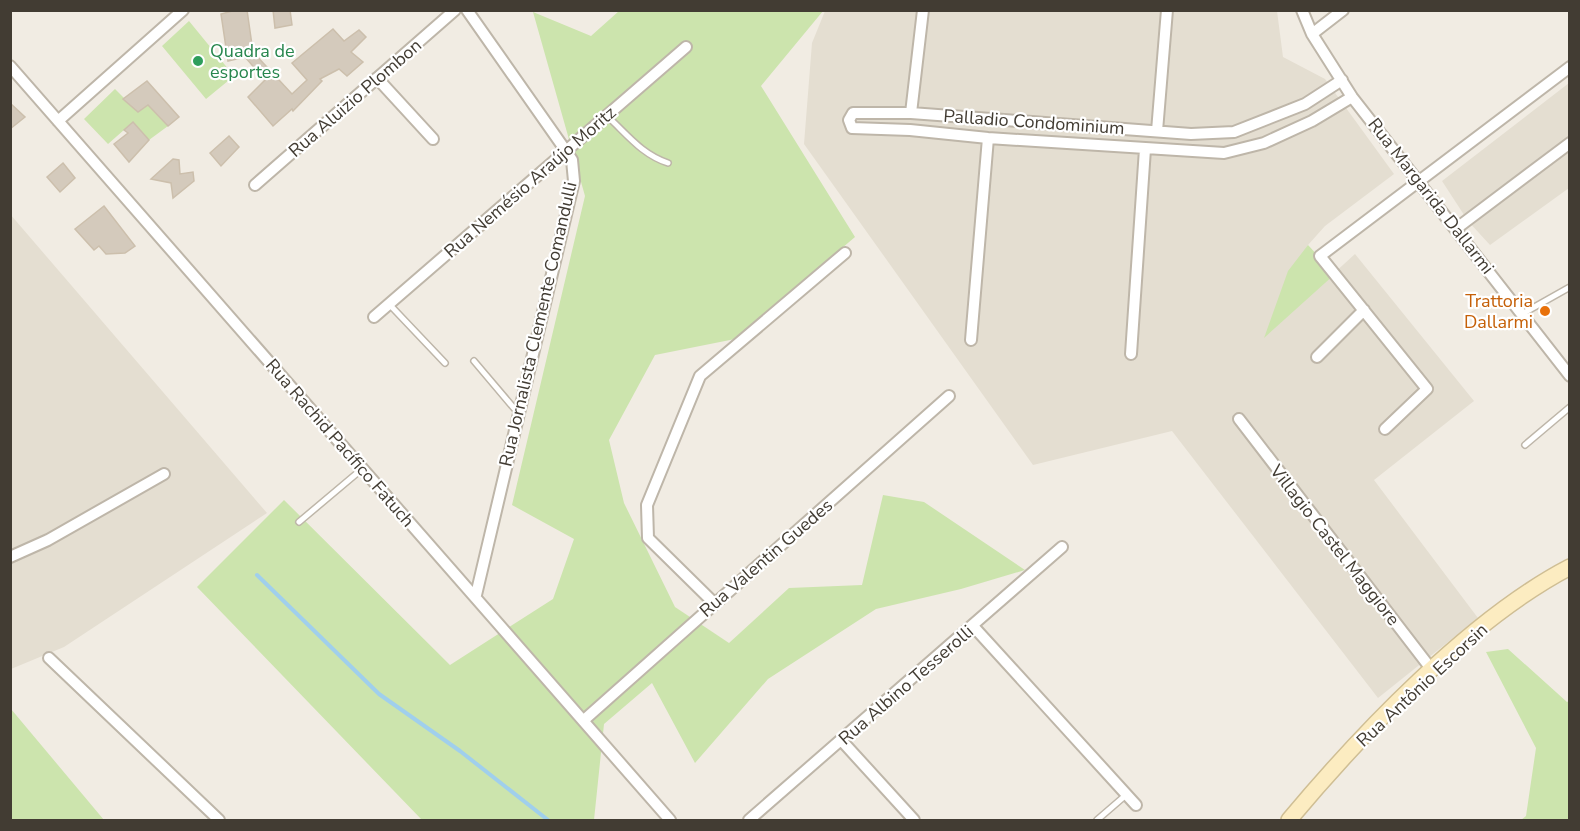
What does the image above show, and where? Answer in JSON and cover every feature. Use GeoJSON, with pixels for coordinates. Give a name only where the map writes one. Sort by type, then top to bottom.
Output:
{"type":"FeatureCollection","features":[{"type":"Feature","properties":{"kind":"main road","name":"Rua Antônio Escorsin"},"geometry":{"type":"LineString","coordinates":[[1289,820],[1363,738],[1432,670],[1480,628],[1546,579],[1569,567]]}},
{"type":"Feature","properties":{"kind":"street"},"geometry":{"type":"LineString","coordinates":[[58,121],[183,10]]}},
{"type":"Feature","properties":{"kind":"street","name":"Rua Aluizio Plombon"},"geometry":{"type":"LineString","coordinates":[[255,185],[455,10]]}},
{"type":"Feature","properties":{"kind":"street","name":"Rua Jornalista Clemente Comandulli"},"geometry":{"type":"LineString","coordinates":[[467,10],[572,160],[574,181],[476,595]]}},
{"type":"Feature","properties":{"kind":"street"},"geometry":{"type":"LineString","coordinates":[[911,114],[923,10]]}},
{"type":"Feature","properties":{"kind":"street"},"geometry":{"type":"LineString","coordinates":[[1157,131],[1167,10]]}},
{"type":"Feature","properties":{"kind":"street","name":"Rua Margarida Dallarmi"},"geometry":{"type":"LineString","coordinates":[[1302,10],[1312,34],[1352,97],[1457,228],[1569,376]]}},
{"type":"Feature","properties":{"kind":"street"},"geometry":{"type":"LineString","coordinates":[[1312,34],[1343,10]]}},
{"type":"Feature","properties":{"kind":"street","name":"Rua Nemésio Araújo Moritz"},"geometry":{"type":"LineString","coordinates":[[375,317],[686,47]]}},
{"type":"Feature","properties":{"kind":"street","name":"Rua Rachid Pacífico Fatuch"},"geometry":{"type":"LineString","coordinates":[[10,66],[362,469],[476,595],[670,820]]}},
{"type":"Feature","properties":{"kind":"street"},"geometry":{"type":"LineString","coordinates":[[1385,429],[1427,389],[1320,256],[1569,67]]}},
{"type":"Feature","properties":{"kind":"street"},"geometry":{"type":"LineString","coordinates":[[377,78],[433,139]]}},
{"type":"Feature","properties":{"kind":"street","name":"Palladio Condominium"},"geometry":{"type":"LineString","coordinates":[[1342,80],[1305,104],[1234,132],[1191,134],[853,112],[849,120],[852,128],[910,130],[988,138],[1224,153],[1264,143],[1352,97]]}},
{"type":"Feature","properties":{"kind":"street"},"geometry":{"type":"LineString","coordinates":[[1278,115],[1286,133]]}},
{"type":"Feature","properties":{"kind":"street"},"geometry":{"type":"LineString","coordinates":[[1074,126],[1074,142]]}},
{"type":"Feature","properties":{"kind":"street","name":"Palladio Condominium"},"geometry":{"type":"LineString","coordinates":[[971,340],[988,138]]}},
{"type":"Feature","properties":{"kind":"street"},"geometry":{"type":"LineString","coordinates":[[1457,228],[1569,143]]}},
{"type":"Feature","properties":{"kind":"street","name":"Palladio Condominium"},"geometry":{"type":"LineString","coordinates":[[1131,354],[1145,149]]}},
{"type":"Feature","properties":{"kind":"street"},"geometry":{"type":"LineString","coordinates":[[714,603],[648,538],[647,505],[700,376],[845,253]]}},
{"type":"Feature","properties":{"kind":"street"},"geometry":{"type":"LineString","coordinates":[[1317,357],[1364,309]]}},
{"type":"Feature","properties":{"kind":"street","name":"Rua Valentin Guedes"},"geometry":{"type":"LineString","coordinates":[[584,720],[949,396]]}},
{"type":"Feature","properties":{"kind":"street","name":"Villagio Castel Maggiore"},"geometry":{"type":"LineString","coordinates":[[1239,419],[1432,670]]}},
{"type":"Feature","properties":{"kind":"street"},"geometry":{"type":"LineString","coordinates":[[10,557],[48,540],[164,474]]}},
{"type":"Feature","properties":{"kind":"street","name":"Rua Albino Tesserolli"},"geometry":{"type":"LineString","coordinates":[[748,820],[842,741],[1062,547]]}},
{"type":"Feature","properties":{"kind":"street"},"geometry":{"type":"LineString","coordinates":[[973,626],[1136,806]]}},
{"type":"Feature","properties":{"kind":"street"},"geometry":{"type":"LineString","coordinates":[[49,658],[219,820]]}},
{"type":"Feature","properties":{"kind":"street"},"geometry":{"type":"LineString","coordinates":[[842,741],[914,820]]}},
{"type":"Feature","properties":{"kind":"lane"},"geometry":{"type":"LineString","coordinates":[[607,116],[641,150],[668,163]]}},
{"type":"Feature","properties":{"kind":"lane"},"geometry":{"type":"LineString","coordinates":[[1522,314],[1569,287]]}},
{"type":"Feature","properties":{"kind":"lane"},"geometry":{"type":"LineString","coordinates":[[389,304],[445,363]]}},
{"type":"Feature","properties":{"kind":"lane"},"geometry":{"type":"LineString","coordinates":[[474,361],[518,413]]}},
{"type":"Feature","properties":{"kind":"lane"},"geometry":{"type":"LineString","coordinates":[[1525,445],[1569,407]]}},
{"type":"Feature","properties":{"kind":"lane"},"geometry":{"type":"LineString","coordinates":[[299,522],[362,469]]}},
{"type":"Feature","properties":{"kind":"lane"},"geometry":{"type":"LineString","coordinates":[[1097,820],[1126,795]]}},
{"type":"Feature","properties":{"kind":"shaded area"},"geometry":{"type":"Polygon","coordinates":[[[825,11],[1277,11],[1283,57],[1325,79],[1394,174],[1325,226],[1308,245],[1265,336],[1355,254],[1474,401],[1374,480],[1478,618],[1378,698],[1172,431],[1033,465],[804,144],[812,43],[825,11]]]}},
{"type":"Feature","properties":{"kind":"shaded area"},"geometry":{"type":"Polygon","coordinates":[[[1569,83],[1569,188],[1490,245],[1468,221],[1442,181],[1569,83]]]}},
{"type":"Feature","properties":{"kind":"shaded area"},"geometry":{"type":"Polygon","coordinates":[[[10,214],[267,513],[64,647],[11,669],[10,214]]]}},
{"type":"Feature","properties":{"kind":"green space"},"geometry":{"type":"Polygon","coordinates":[[[619,11],[823,11],[761,86],[855,237],[735,339],[655,355],[609,440],[624,503],[675,607],[729,643],[789,588],[862,585],[883,495],[924,502],[1025,570],[961,589],[876,609],[768,679],[695,763],[652,683],[604,724],[594,820],[422,820],[197,587],[284,500],[450,665],[553,599],[574,539],[512,505],[585,196],[533,12],[591,36],[619,11]]]}},
{"type":"Feature","properties":{"kind":"green space","name":"Quadra de esportes"},"geometry":{"type":"Polygon","coordinates":[[[189,21],[234,76],[206,99],[162,46],[189,21]]]}},
{"type":"Feature","properties":{"kind":"green space"},"geometry":{"type":"Polygon","coordinates":[[[115,89],[138,112],[148,105],[168,126],[149,140],[133,122],[108,144],[84,119],[115,89]]]}},
{"type":"Feature","properties":{"kind":"green space"},"geometry":{"type":"Polygon","coordinates":[[[1308,245],[1335,274],[1264,338],[1288,271],[1308,245]]]}},
{"type":"Feature","properties":{"kind":"green space"},"geometry":{"type":"Polygon","coordinates":[[[1508,649],[1567,702],[1569,701],[1569,820],[1521,820],[1526,816],[1536,748],[1486,652],[1508,649]]]}},
{"type":"Feature","properties":{"kind":"green space"},"geometry":{"type":"Polygon","coordinates":[[[11,709],[104,820],[11,820],[11,709]]]}},
{"type":"Feature","properties":{"kind":"building"},"geometry":{"type":"Polygon","coordinates":[[[247,10],[253,52],[292,94],[307,80],[292,63],[333,29],[344,41],[359,30],[366,37],[351,52],[363,62],[347,76],[339,69],[320,79],[322,81],[293,111],[292,109],[273,126],[248,97],[265,80],[245,57],[228,61],[221,14],[247,10]]]}},
{"type":"Feature","properties":{"kind":"building"},"geometry":{"type":"Polygon","coordinates":[[[273,10],[290,10],[292,25],[275,28],[273,10]]]}},
{"type":"Feature","properties":{"kind":"building"},"geometry":{"type":"Polygon","coordinates":[[[147,81],[179,117],[168,126],[148,105],[138,112],[123,99],[147,81]]]}},
{"type":"Feature","properties":{"kind":"building"},"geometry":{"type":"Polygon","coordinates":[[[10,103],[25,117],[10,129],[10,103]]]}},
{"type":"Feature","properties":{"kind":"building"},"geometry":{"type":"Polygon","coordinates":[[[133,122],[149,140],[129,162],[114,144],[128,133],[124,130],[133,122]]]}},
{"type":"Feature","properties":{"kind":"building"},"geometry":{"type":"Polygon","coordinates":[[[229,136],[239,147],[221,166],[210,153],[229,136]]]}},
{"type":"Feature","properties":{"kind":"building"},"geometry":{"type":"Polygon","coordinates":[[[173,159],[179,160],[180,174],[193,172],[194,181],[173,198],[171,183],[151,179],[173,159]]]}},
{"type":"Feature","properties":{"kind":"building"},"geometry":{"type":"Polygon","coordinates":[[[63,163],[75,178],[60,192],[47,177],[63,163]]]}},
{"type":"Feature","properties":{"kind":"building"},"geometry":{"type":"Polygon","coordinates":[[[104,206],[135,246],[125,253],[106,254],[99,246],[94,250],[75,229],[104,206]]]}},
{"type":"Feature","properties":{"kind":"waterway"},"geometry":{"type":"LineString","coordinates":[[257,575],[379,694],[460,751],[548,820]]}},
{"type":"Feature","properties":{"kind":"place","name":"Quadra de esportes"},"geometry":{"type":"Point","coordinates":[198,61]}},
{"type":"Feature","properties":{"kind":"place","name":"Trattoria Dallarmi"},"geometry":{"type":"Point","coordinates":[1545,311]}}]}
